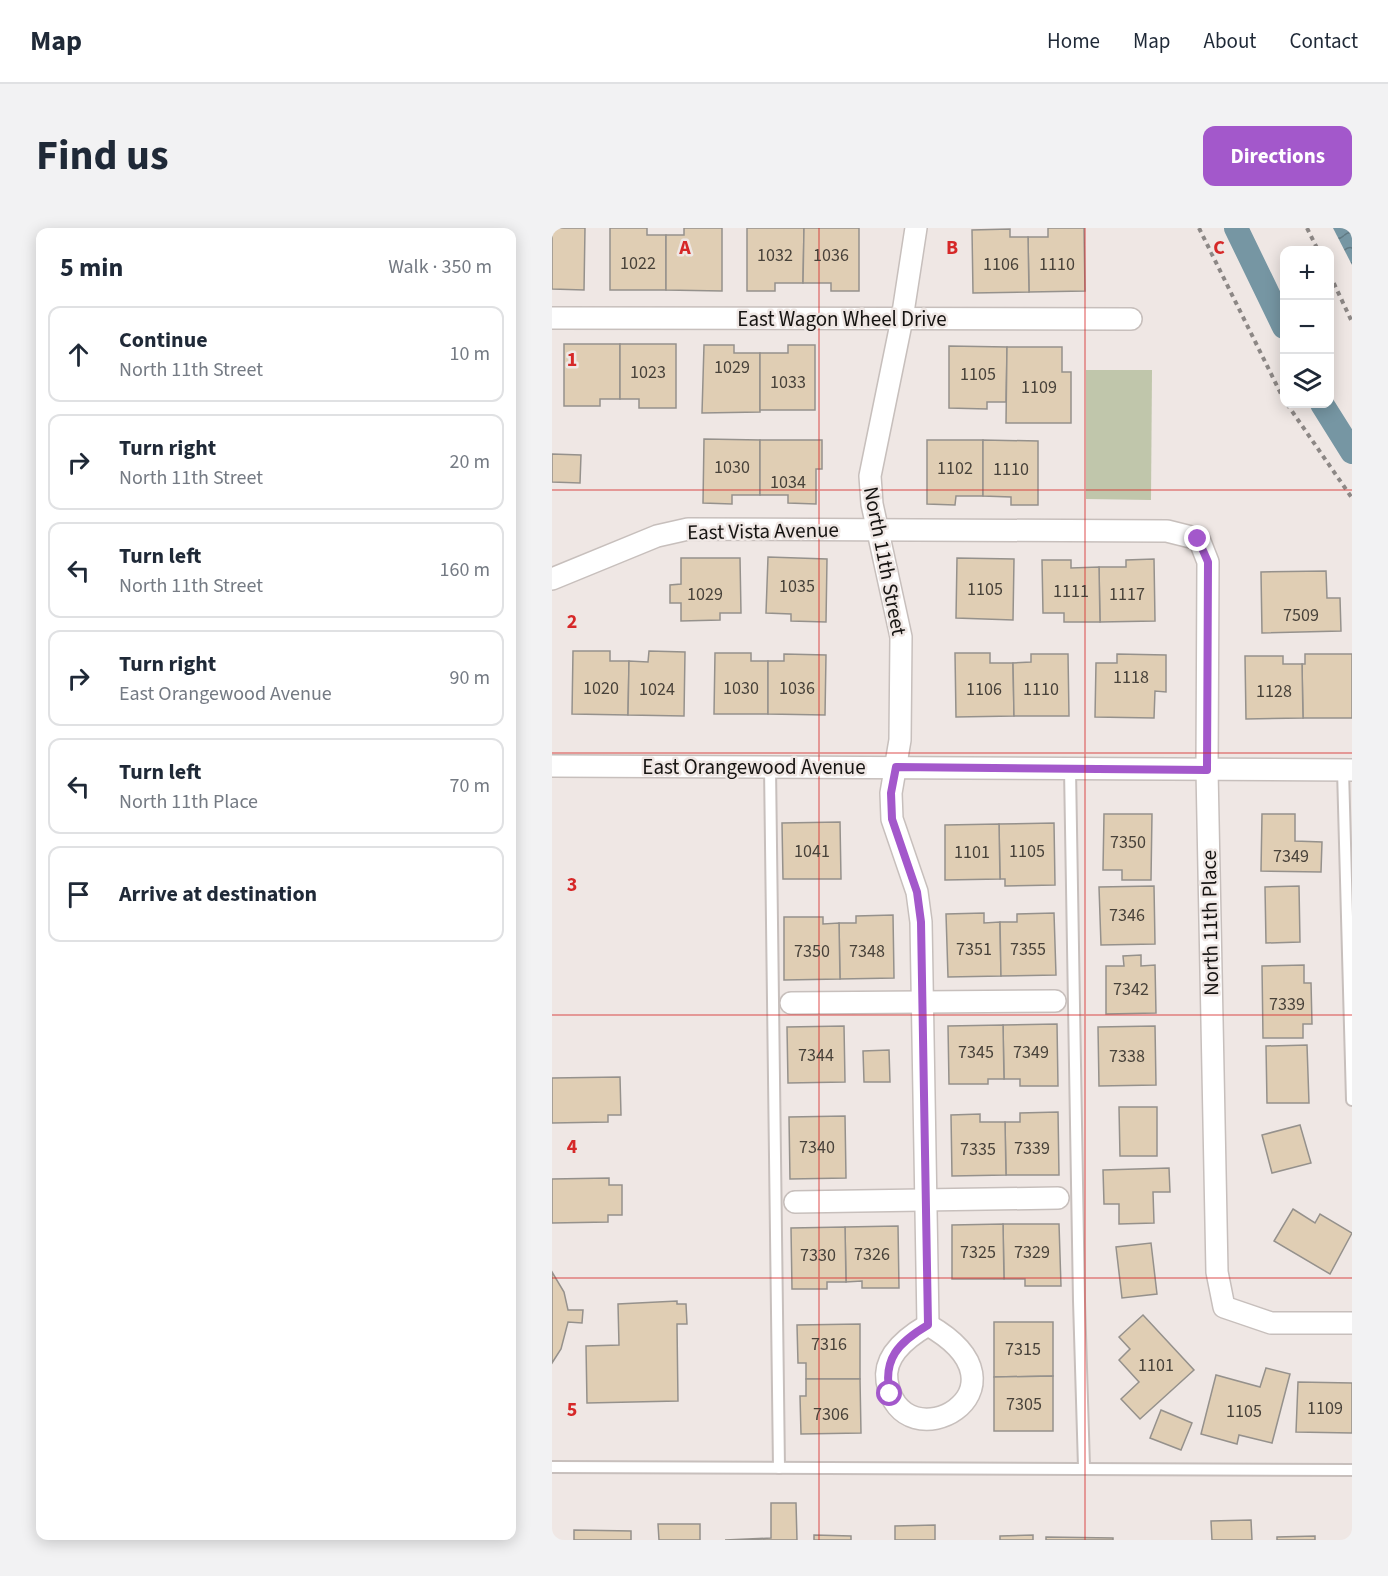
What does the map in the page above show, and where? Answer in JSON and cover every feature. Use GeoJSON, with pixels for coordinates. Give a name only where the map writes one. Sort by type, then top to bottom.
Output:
{"type":"FeatureCollection","features":[{"type":"Feature","properties":{"kind":"street","name":"North 11th Street"},"geometry":{"type":"LineString","coordinates":[[916,228],[902,319],[870,476],[872,504],[901,637],[900,740],[891,793],[892,819],[917,892],[921,922],[928,1325]]}},
{"type":"Feature","properties":{"kind":"street","name":"East Wagon Wheel Drive"},"geometry":{"type":"LineString","coordinates":[[552,318],[1131,319]]}},
{"type":"Feature","properties":{"kind":"street","name":"East Vista Avenue"},"geometry":{"type":"LineString","coordinates":[[552,579],[657,536],[688,529],[1167,531],[1198,539]]}},
{"type":"Feature","properties":{"kind":"street","name":"North 11th Place"},"geometry":{"type":"LineString","coordinates":[[1198,539],[1208,562],[1207,770],[1217,1272],[1224,1307],[1271,1323],[1352,1323]]}},
{"type":"Feature","properties":{"kind":"street","name":"East Orangewood Avenue"},"geometry":{"type":"LineString","coordinates":[[552,766],[1348,770]]}},
{"type":"Feature","properties":{"kind":"street"},"geometry":{"type":"LineString","coordinates":[[791,1003],[1055,1001]]}},
{"type":"Feature","properties":{"kind":"street"},"geometry":{"type":"LineString","coordinates":[[795,1202],[1058,1198]]}},
{"type":"Feature","properties":{"kind":"street"},"geometry":{"type":"LineString","coordinates":[[928,1325],[959,1347],[969,1361],[972,1377],[969,1393],[960,1407],[946,1417],[930,1420],[913,1417],[899,1407],[890,1394],[886,1377],[889,1361],[899,1347],[911,1334],[928,1325]]}},
{"type":"Feature","properties":{"kind":"lane"},"geometry":{"type":"LineString","coordinates":[[770,767],[779,1467]]}},
{"type":"Feature","properties":{"kind":"lane"},"geometry":{"type":"LineString","coordinates":[[1070,769],[1084,1467]]}},
{"type":"Feature","properties":{"kind":"lane"},"geometry":{"type":"LineString","coordinates":[[1348,770],[1352,1100]]}},
{"type":"Feature","properties":{"kind":"lane"},"geometry":{"type":"LineString","coordinates":[[552,1467],[1084,1467],[1352,1470]]}},
{"type":"Feature","properties":{"kind":"path"},"geometry":{"type":"LineString","coordinates":[[1199,228],[1280,390]]}},
{"type":"Feature","properties":{"kind":"path"},"geometry":{"type":"LineString","coordinates":[[1307,228],[1316,246]]}},
{"type":"Feature","properties":{"kind":"path"},"geometry":{"type":"LineString","coordinates":[[1334,285],[1352,322]]}},
{"type":"Feature","properties":{"kind":"path"},"geometry":{"type":"LineString","coordinates":[[1290,408],[1352,498]]}},
{"type":"Feature","properties":{"kind":"green space"},"geometry":{"type":"Polygon","coordinates":[[[1086,370],[1152,370],[1151,500],[1086,499],[1086,370]]]}},
{"type":"Feature","properties":{"kind":"water"},"geometry":{"type":"Polygon","coordinates":[[[1333,228],[1352,228],[1352,265],[1333,228]]]}},
{"type":"Feature","properties":{"kind":"building"},"geometry":{"type":"Polygon","coordinates":[[[552,228],[585,228],[584,290],[552,289],[552,228]]]}},
{"type":"Feature","properties":{"kind":"building"},"geometry":{"type":"Polygon","coordinates":[[[610,228],[647,228],[647,235],[666,235],[666,290],[610,290],[610,228]]]}},
{"type":"Feature","properties":{"kind":"building"},"geometry":{"type":"Polygon","coordinates":[[[684,228],[722,228],[722,291],[666,290],[666,235],[684,235],[684,228]]]}},
{"type":"Feature","properties":{"kind":"building"},"geometry":{"type":"Polygon","coordinates":[[[747,228],[804,228],[803,283],[775,283],[775,291],[747,291],[747,228]]]}},
{"type":"Feature","properties":{"kind":"building"},"geometry":{"type":"Polygon","coordinates":[[[804,228],[859,228],[859,291],[831,291],[831,283],[803,283],[804,228]]]}},
{"type":"Feature","properties":{"kind":"building"},"geometry":{"type":"Polygon","coordinates":[[[1048,228],[1084,228],[1085,291],[1029,292],[1028,237],[1048,237],[1048,228]]]}},
{"type":"Feature","properties":{"kind":"building"},"geometry":{"type":"Polygon","coordinates":[[[1010,229],[1010,237],[1028,237],[1029,292],[973,293],[972,230],[1010,229]]]}},
{"type":"Feature","properties":{"kind":"building"},"geometry":{"type":"Polygon","coordinates":[[[564,344],[620,344],[620,399],[600,399],[600,406],[564,406],[564,344]]]}},
{"type":"Feature","properties":{"kind":"building"},"geometry":{"type":"Polygon","coordinates":[[[620,344],[676,344],[676,408],[639,408],[639,399],[620,399],[620,344]]]}},
{"type":"Feature","properties":{"kind":"building"},"geometry":{"type":"Polygon","coordinates":[[[704,345],[734,345],[734,353],[760,353],[760,412],[702,413],[704,345]]]}},
{"type":"Feature","properties":{"kind":"building"},"geometry":{"type":"Polygon","coordinates":[[[788,345],[815,345],[815,410],[760,410],[760,353],[788,353],[788,345]]]}},
{"type":"Feature","properties":{"kind":"building"},"geometry":{"type":"Polygon","coordinates":[[[949,346],[1007,347],[1006,402],[987,402],[987,409],[949,408],[949,346]]]}},
{"type":"Feature","properties":{"kind":"building"},"geometry":{"type":"Polygon","coordinates":[[[1007,347],[1062,347],[1062,372],[1071,372],[1071,423],[1006,423],[1007,347]]]}},
{"type":"Feature","properties":{"kind":"building"},"geometry":{"type":"Polygon","coordinates":[[[704,439],[760,440],[760,495],[732,495],[732,504],[703,503],[704,439]]]}},
{"type":"Feature","properties":{"kind":"building"},"geometry":{"type":"Polygon","coordinates":[[[760,440],[822,440],[822,469],[816,469],[816,504],[788,503],[788,495],[760,495],[760,440]]]}},
{"type":"Feature","properties":{"kind":"building"},"geometry":{"type":"Polygon","coordinates":[[[927,440],[983,440],[983,496],[956,496],[955,505],[927,504],[927,440]]]}},
{"type":"Feature","properties":{"kind":"building"},"geometry":{"type":"Polygon","coordinates":[[[983,440],[1038,441],[1038,505],[1011,505],[1011,497],[983,496],[983,440]]]}},
{"type":"Feature","properties":{"kind":"building"},"geometry":{"type":"Polygon","coordinates":[[[552,454],[581,455],[580,483],[552,482],[552,454]]]}},
{"type":"Feature","properties":{"kind":"building"},"geometry":{"type":"Polygon","coordinates":[[[768,557],[827,559],[826,622],[791,621],[791,614],[766,613],[768,557]]]}},
{"type":"Feature","properties":{"kind":"building"},"geometry":{"type":"Polygon","coordinates":[[[681,558],[740,558],[741,613],[720,613],[720,620],[681,621],[681,603],[670,603],[670,585],[681,584],[681,558]]]}},
{"type":"Feature","properties":{"kind":"building"},"geometry":{"type":"Polygon","coordinates":[[[957,558],[1014,559],[1013,620],[956,618],[957,558]]]}},
{"type":"Feature","properties":{"kind":"building"},"geometry":{"type":"Polygon","coordinates":[[[1154,559],[1155,621],[1100,622],[1099,567],[1126,567],[1126,560],[1154,559]]]}},
{"type":"Feature","properties":{"kind":"building"},"geometry":{"type":"Polygon","coordinates":[[[1042,560],[1071,560],[1071,568],[1099,567],[1100,622],[1064,622],[1064,613],[1043,613],[1042,560]]]}},
{"type":"Feature","properties":{"kind":"building"},"geometry":{"type":"Polygon","coordinates":[[[1326,571],[1327,598],[1340,598],[1341,631],[1262,633],[1261,572],[1326,571]]]}},
{"type":"Feature","properties":{"kind":"building"},"geometry":{"type":"Polygon","coordinates":[[[573,651],[610,651],[610,661],[629,661],[628,715],[572,714],[573,651]]]}},
{"type":"Feature","properties":{"kind":"building"},"geometry":{"type":"Polygon","coordinates":[[[649,651],[685,652],[684,716],[628,715],[629,661],[648,662],[649,651]]]}},
{"type":"Feature","properties":{"kind":"building"},"geometry":{"type":"Polygon","coordinates":[[[715,653],[751,653],[751,661],[768,661],[768,714],[714,714],[715,653]]]}},
{"type":"Feature","properties":{"kind":"building"},"geometry":{"type":"Polygon","coordinates":[[[955,653],[990,653],[990,663],[1013,663],[1014,716],[956,717],[955,653]]]}},
{"type":"Feature","properties":{"kind":"building"},"geometry":{"type":"Polygon","coordinates":[[[784,654],[826,655],[825,715],[768,714],[768,661],[784,661],[784,654]]]}},
{"type":"Feature","properties":{"kind":"building"},"geometry":{"type":"Polygon","coordinates":[[[1031,654],[1068,654],[1069,716],[1014,716],[1013,663],[1031,662],[1031,654]]]}},
{"type":"Feature","properties":{"kind":"building"},"geometry":{"type":"Polygon","coordinates":[[[1117,654],[1166,655],[1166,692],[1155,691],[1154,718],[1095,717],[1096,663],[1117,663],[1117,654]]]}},
{"type":"Feature","properties":{"kind":"building"},"geometry":{"type":"Polygon","coordinates":[[[1305,654],[1352,654],[1352,718],[1303,718],[1302,664],[1305,664],[1305,654]]]}},
{"type":"Feature","properties":{"kind":"building"},"geometry":{"type":"Polygon","coordinates":[[[1245,656],[1283,656],[1283,664],[1302,664],[1303,718],[1246,719],[1245,656]]]}},
{"type":"Feature","properties":{"kind":"building"},"geometry":{"type":"Polygon","coordinates":[[[1104,814],[1152,814],[1151,880],[1122,880],[1122,870],[1103,870],[1104,814]]]}},
{"type":"Feature","properties":{"kind":"building"},"geometry":{"type":"Polygon","coordinates":[[[1262,814],[1295,814],[1295,841],[1322,842],[1321,872],[1261,871],[1262,814]]]}},
{"type":"Feature","properties":{"kind":"building"},"geometry":{"type":"Polygon","coordinates":[[[840,822],[841,879],[783,879],[782,823],[840,822]]]}},
{"type":"Feature","properties":{"kind":"building"},"geometry":{"type":"Polygon","coordinates":[[[1054,823],[1055,885],[1005,886],[1005,879],[1000,879],[999,824],[1054,823]]]}},
{"type":"Feature","properties":{"kind":"building"},"geometry":{"type":"Polygon","coordinates":[[[999,824],[1000,879],[945,880],[945,825],[999,824]]]}},
{"type":"Feature","properties":{"kind":"building"},"geometry":{"type":"Polygon","coordinates":[[[1154,886],[1155,944],[1101,945],[1099,887],[1154,886]]]}},
{"type":"Feature","properties":{"kind":"building"},"geometry":{"type":"Polygon","coordinates":[[[1299,886],[1300,942],[1266,943],[1265,887],[1299,886]]]}},
{"type":"Feature","properties":{"kind":"building"},"geometry":{"type":"Polygon","coordinates":[[[984,913],[984,923],[1000,922],[1001,976],[948,977],[946,914],[984,913]]]}},
{"type":"Feature","properties":{"kind":"building"},"geometry":{"type":"Polygon","coordinates":[[[1054,913],[1056,975],[1001,976],[1000,922],[1017,922],[1017,914],[1054,913]]]}},
{"type":"Feature","properties":{"kind":"building"},"geometry":{"type":"Polygon","coordinates":[[[893,915],[894,978],[840,979],[839,923],[856,923],[856,916],[893,915]]]}},
{"type":"Feature","properties":{"kind":"building"},"geometry":{"type":"Polygon","coordinates":[[[784,917],[823,917],[823,924],[839,923],[840,979],[784,980],[784,917]]]}},
{"type":"Feature","properties":{"kind":"building"},"geometry":{"type":"Polygon","coordinates":[[[1141,955],[1141,966],[1155,965],[1156,1013],[1106,1014],[1106,966],[1124,966],[1123,956],[1141,955]]]}},
{"type":"Feature","properties":{"kind":"building"},"geometry":{"type":"Polygon","coordinates":[[[1304,965],[1304,983],[1311,983],[1312,1024],[1303,1024],[1303,1038],[1263,1038],[1262,966],[1304,965]]]}},
{"type":"Feature","properties":{"kind":"building"},"geometry":{"type":"Polygon","coordinates":[[[1057,1024],[1058,1086],[1020,1086],[1020,1079],[1004,1079],[1003,1025],[1057,1024]]]}},
{"type":"Feature","properties":{"kind":"building"},"geometry":{"type":"Polygon","coordinates":[[[1003,1025],[1004,1079],[988,1079],[988,1084],[949,1084],[948,1026],[1003,1025]]]}},
{"type":"Feature","properties":{"kind":"building"},"geometry":{"type":"Polygon","coordinates":[[[844,1026],[845,1082],[788,1083],[787,1027],[844,1026]]]}},
{"type":"Feature","properties":{"kind":"building"},"geometry":{"type":"Polygon","coordinates":[[[1155,1026],[1156,1085],[1099,1086],[1098,1027],[1155,1026]]]}},
{"type":"Feature","properties":{"kind":"building"},"geometry":{"type":"Polygon","coordinates":[[[1307,1045],[1309,1103],[1267,1103],[1266,1046],[1307,1045]]]}},
{"type":"Feature","properties":{"kind":"building"},"geometry":{"type":"Polygon","coordinates":[[[889,1050],[890,1082],[864,1082],[863,1051],[889,1050]]]}},
{"type":"Feature","properties":{"kind":"building"},"geometry":{"type":"Polygon","coordinates":[[[620,1077],[621,1115],[608,1115],[608,1122],[552,1123],[552,1078],[620,1077]]]}},
{"type":"Feature","properties":{"kind":"building"},"geometry":{"type":"Polygon","coordinates":[[[1119,1107],[1157,1107],[1157,1156],[1120,1156],[1119,1107]]]}},
{"type":"Feature","properties":{"kind":"building"},"geometry":{"type":"Polygon","coordinates":[[[1058,1112],[1059,1175],[1006,1175],[1005,1122],[1020,1122],[1020,1113],[1058,1112]]]}},
{"type":"Feature","properties":{"kind":"building"},"geometry":{"type":"Polygon","coordinates":[[[980,1114],[980,1122],[1005,1122],[1006,1175],[952,1176],[951,1115],[980,1114]]]}},
{"type":"Feature","properties":{"kind":"building"},"geometry":{"type":"Polygon","coordinates":[[[845,1116],[846,1178],[790,1179],[789,1117],[845,1116]]]}},
{"type":"Feature","properties":{"kind":"building"},"geometry":{"type":"Polygon","coordinates":[[[1300,1125],[1311,1163],[1272,1173],[1262,1135],[1300,1125]]]}},
{"type":"Feature","properties":{"kind":"building"},"geometry":{"type":"Polygon","coordinates":[[[1169,1168],[1170,1192],[1153,1192],[1154,1223],[1119,1224],[1119,1204],[1104,1204],[1103,1170],[1169,1168]]]}},
{"type":"Feature","properties":{"kind":"building"},"geometry":{"type":"Polygon","coordinates":[[[609,1178],[609,1185],[622,1185],[622,1215],[608,1215],[608,1222],[552,1223],[552,1179],[609,1178]]]}},
{"type":"Feature","properties":{"kind":"building"},"geometry":{"type":"Polygon","coordinates":[[[1293,1209],[1315,1223],[1320,1214],[1352,1233],[1330,1274],[1274,1241],[1293,1209]]]}},
{"type":"Feature","properties":{"kind":"building"},"geometry":{"type":"Polygon","coordinates":[[[1003,1224],[1059,1224],[1061,1286],[1025,1286],[1025,1279],[1004,1279],[1003,1224]]]}},
{"type":"Feature","properties":{"kind":"building"},"geometry":{"type":"Polygon","coordinates":[[[1003,1224],[1004,1279],[952,1279],[952,1225],[1003,1224]]]}},
{"type":"Feature","properties":{"kind":"building"},"geometry":{"type":"Polygon","coordinates":[[[898,1226],[899,1288],[862,1288],[862,1281],[846,1282],[845,1227],[898,1226]]]}},
{"type":"Feature","properties":{"kind":"building"},"geometry":{"type":"Polygon","coordinates":[[[845,1227],[846,1282],[827,1282],[827,1289],[792,1289],[791,1228],[845,1227]]]}},
{"type":"Feature","properties":{"kind":"building"},"geometry":{"type":"Polygon","coordinates":[[[1151,1243],[1157,1294],[1122,1298],[1116,1247],[1151,1243]]]}},
{"type":"Feature","properties":{"kind":"building"},"geometry":{"type":"Polygon","coordinates":[[[552,1272],[564,1292],[568,1310],[583,1310],[582,1323],[568,1322],[561,1349],[552,1363],[552,1272]]]}},
{"type":"Feature","properties":{"kind":"building"},"geometry":{"type":"Polygon","coordinates":[[[677,1301],[677,1304],[686,1304],[687,1324],[677,1324],[678,1401],[587,1403],[586,1346],[619,1345],[618,1304],[677,1301]]]}},
{"type":"Feature","properties":{"kind":"building"},"geometry":{"type":"Polygon","coordinates":[[[1143,1315],[1194,1370],[1140,1419],[1121,1399],[1139,1382],[1119,1360],[1130,1349],[1119,1337],[1143,1315]]]}},
{"type":"Feature","properties":{"kind":"building"},"geometry":{"type":"Polygon","coordinates":[[[994,1322],[1053,1322],[1053,1376],[994,1377],[994,1322]]]}},
{"type":"Feature","properties":{"kind":"building"},"geometry":{"type":"Polygon","coordinates":[[[860,1324],[860,1379],[806,1379],[806,1363],[798,1363],[797,1325],[860,1324]]]}},
{"type":"Feature","properties":{"kind":"building"},"geometry":{"type":"Polygon","coordinates":[[[1266,1368],[1290,1374],[1272,1443],[1239,1435],[1237,1444],[1201,1434],[1216,1375],[1260,1387],[1266,1368]]]}},
{"type":"Feature","properties":{"kind":"building"},"geometry":{"type":"Polygon","coordinates":[[[1053,1376],[1053,1431],[994,1431],[994,1377],[1053,1376]]]}},
{"type":"Feature","properties":{"kind":"building"},"geometry":{"type":"Polygon","coordinates":[[[806,1379],[860,1379],[861,1433],[801,1434],[800,1396],[806,1396],[806,1379]]]}},
{"type":"Feature","properties":{"kind":"building"},"geometry":{"type":"Polygon","coordinates":[[[1298,1382],[1352,1383],[1352,1433],[1296,1432],[1298,1382]]]}},
{"type":"Feature","properties":{"kind":"building"},"geometry":{"type":"Polygon","coordinates":[[[1161,1410],[1192,1423],[1181,1450],[1150,1438],[1161,1410]]]}},
{"type":"Feature","properties":{"kind":"building"},"geometry":{"type":"Polygon","coordinates":[[[771,1503],[796,1503],[797,1540],[725,1540],[771,1538],[771,1503]]]}},
{"type":"Feature","properties":{"kind":"building"},"geometry":{"type":"Polygon","coordinates":[[[1251,1520],[1252,1540],[1212,1540],[1211,1521],[1251,1520]]]}},
{"type":"Feature","properties":{"kind":"building"},"geometry":{"type":"Polygon","coordinates":[[[658,1524],[700,1524],[700,1540],[659,1540],[658,1524]]]}},
{"type":"Feature","properties":{"kind":"building"},"geometry":{"type":"Polygon","coordinates":[[[935,1525],[935,1540],[895,1540],[895,1526],[935,1525]]]}},
{"type":"Feature","properties":{"kind":"building"},"geometry":{"type":"Polygon","coordinates":[[[574,1530],[631,1531],[631,1540],[574,1540],[574,1530]]]}},
{"type":"Feature","properties":{"kind":"building"},"geometry":{"type":"Polygon","coordinates":[[[814,1535],[851,1536],[851,1540],[814,1540],[814,1535]]]}},
{"type":"Feature","properties":{"kind":"building"},"geometry":{"type":"Polygon","coordinates":[[[1033,1535],[1033,1540],[1000,1540],[1000,1536],[1033,1535]]]}},
{"type":"Feature","properties":{"kind":"building"},"geometry":{"type":"Polygon","coordinates":[[[1315,1536],[1315,1540],[1277,1540],[1277,1537],[1315,1536]]]}},
{"type":"Feature","properties":{"kind":"building"},"geometry":{"type":"Polygon","coordinates":[[[1046,1537],[1113,1538],[1113,1540],[1046,1540],[1046,1537]]]}},
{"type":"Feature","properties":{"kind":"waterway"},"geometry":{"type":"LineString","coordinates":[[1236,228],[1280,319]]}},
{"type":"Feature","properties":{"kind":"waterway"},"geometry":{"type":"LineString","coordinates":[[1324,408],[1352,452]]}},
{"type":"Feature","properties":{"kind":"route"},"geometry":{"type":"LineString","coordinates":[[890,1394],[886,1377],[889,1361],[911,1334],[928,1325],[921,922],[917,892],[900,848],[892,819],[891,793],[896,767],[1207,770],[1208,562],[1198,539]]}}]}
